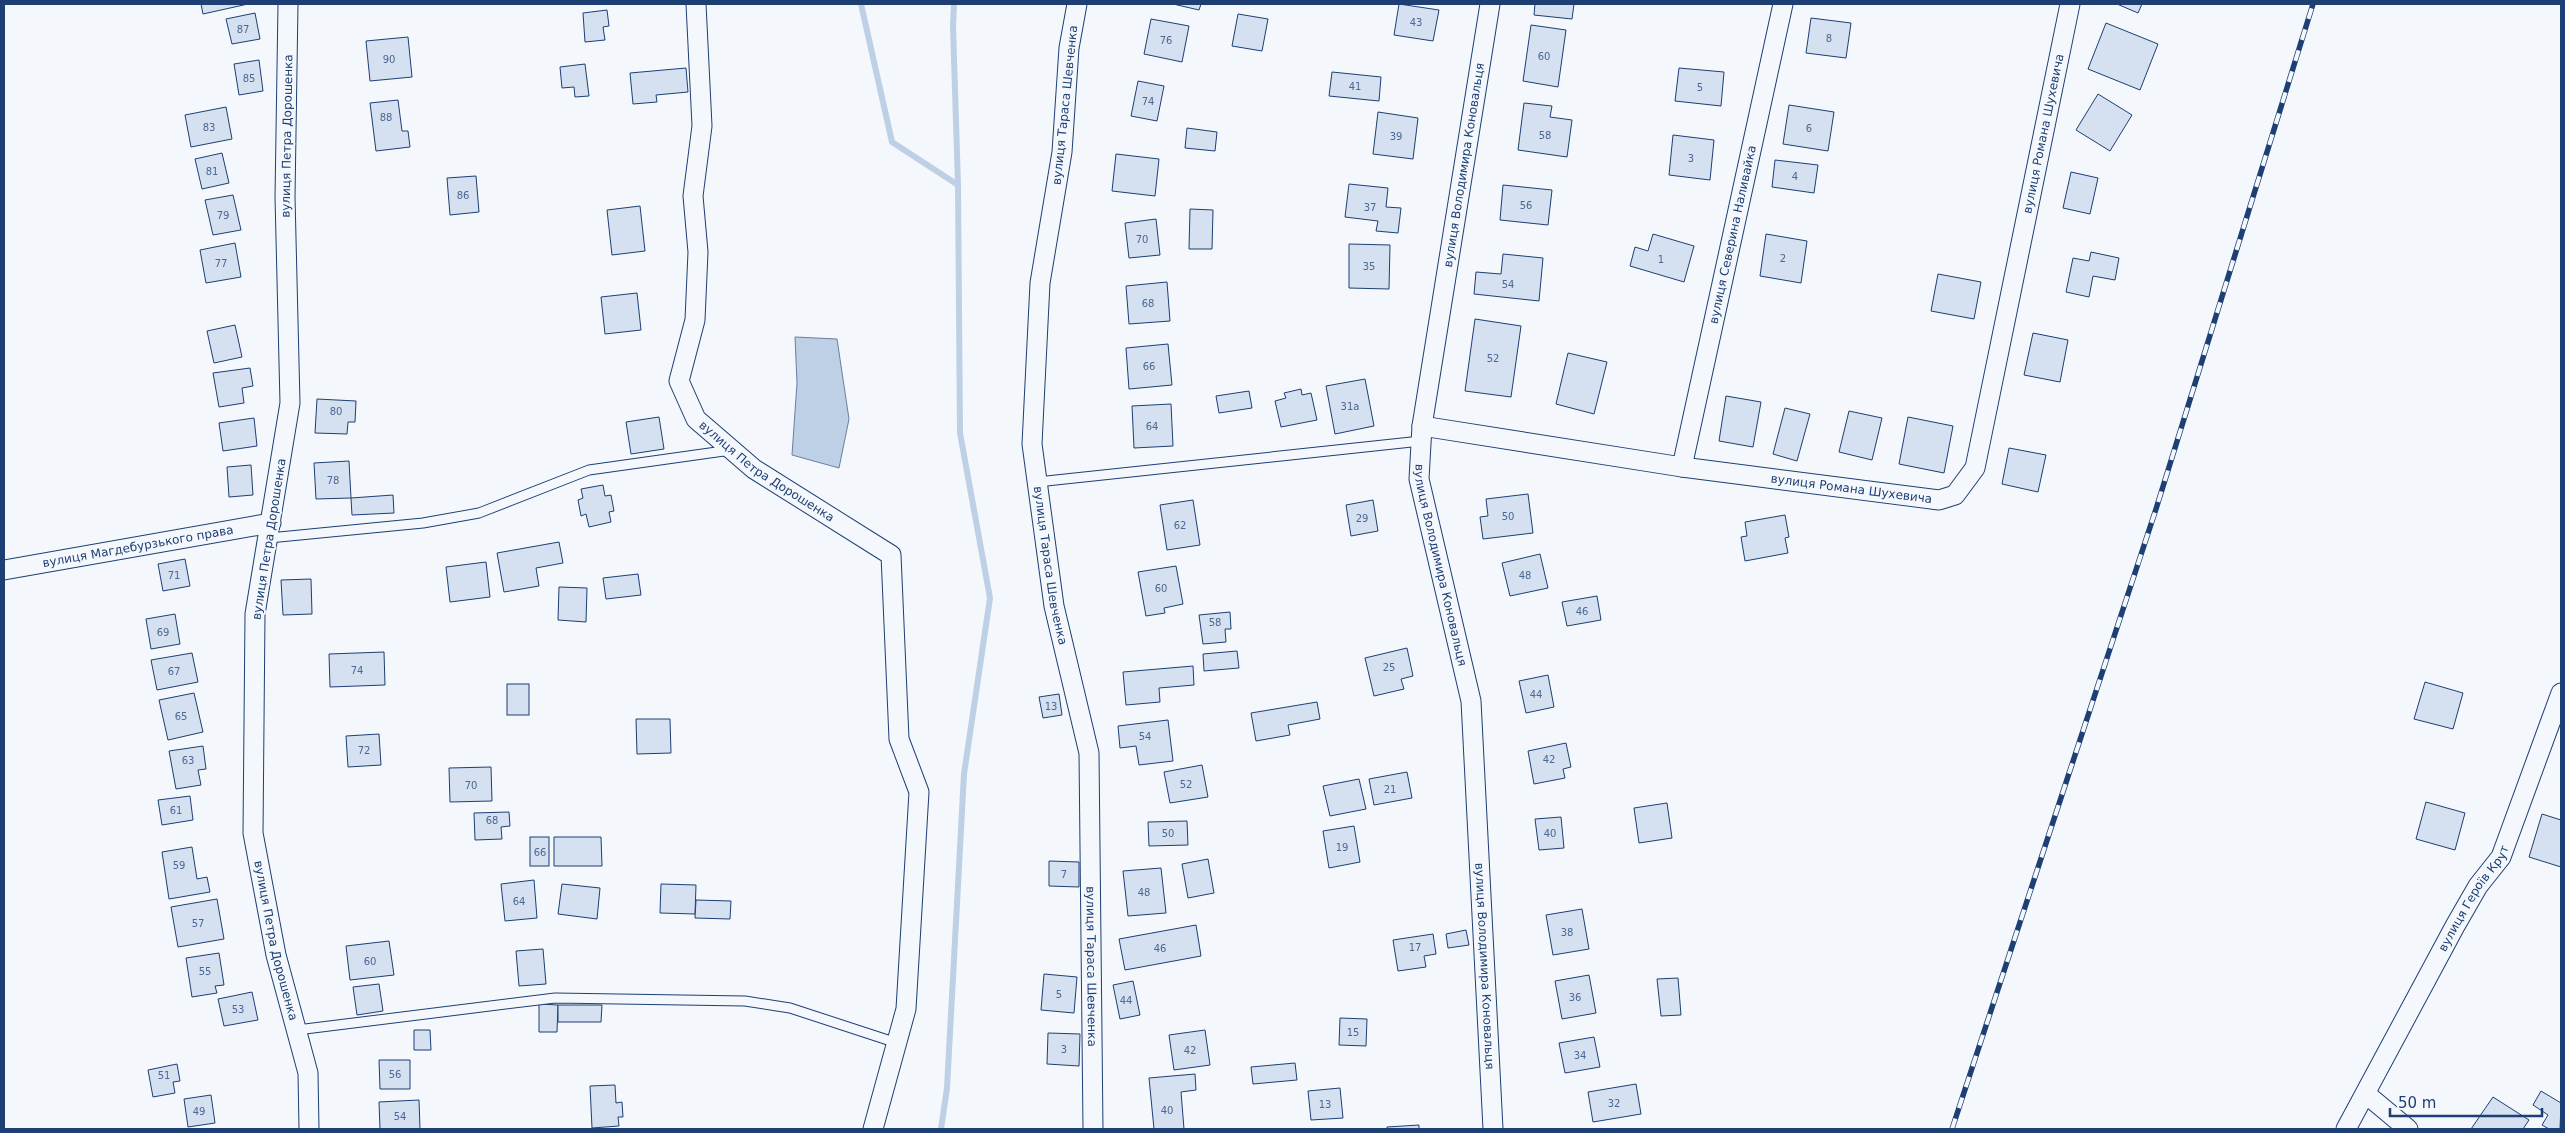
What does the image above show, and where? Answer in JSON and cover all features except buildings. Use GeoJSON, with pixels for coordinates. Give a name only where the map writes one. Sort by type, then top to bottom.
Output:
{"type":"FeatureCollection","features":[{"type":"Feature","properties":{"kind":"street","name":"вулиця Петра Дорошенка"},"geometry":{"type":"LineString","coordinates":[[288,4],[285,197],[290,403],[255,614],[253,833],[276,955],[308,1073],[309,1129]]}},
{"type":"Feature","properties":{"kind":"street","name":"вулиця Петра Дорошенка"},"geometry":{"type":"LineString","coordinates":[[696,4],[702,126],[693,196],[698,252],[695,320],[679,381],[696,419],[754,470],[891,555],[899,739],[919,792],[906,1008],[897,1043]]}},
{"type":"Feature","properties":{"kind":"street","name":"вулиця Тараса Шевченка"},"geometry":{"type":"LineString","coordinates":[[1077,4],[1069,48],[1062,152],[1040,283],[1032,444],[1054,606],[1090,753],[1093,1129]]}},
{"type":"Feature","properties":{"kind":"street","name":"вулиця Володимира Коновальця"},"geometry":{"type":"LineString","coordinates":[[1490,4],[1422,433],[1419,480],[1471,701],[1493,1129]]}},
{"type":"Feature","properties":{"kind":"street","name":"вулиця Северина Наливайка"},"geometry":{"type":"LineString","coordinates":[[1682,467],[1783,4]]}},
{"type":"Feature","properties":{"kind":"street","name":"вулиця Романа Шухевича"},"geometry":{"type":"LineString","coordinates":[[1422,433],[1939,500],[1955,495],[1975,468],[2070,4]]}},
{"type":"Feature","properties":{"kind":"street","name":"вулиця Магдебурзького права"},"geometry":{"type":"LineString","coordinates":[[4,570],[270,530]]}},
{"type":"Feature","properties":{"kind":"street","name":"вулиця Героїв Крут"},"geometry":{"type":"LineString","coordinates":[[2346,1129],[2455,926],[2478,886],[2500,857],[2561,693]]}},
{"type":"Feature","properties":{"kind":"street"},"geometry":{"type":"LineString","coordinates":[[873,1129],[897,1043]]}},
{"type":"Feature","properties":{"kind":"street"},"geometry":{"type":"LineString","coordinates":[[2366,1094],[2408,1129]]}},
{"type":"Feature","properties":{"kind":"lane"},"geometry":{"type":"LineString","coordinates":[[1037,482],[1422,433]]}},
{"type":"Feature","properties":{"kind":"lane"},"geometry":{"type":"LineString","coordinates":[[270,530],[423,523],[479,513],[588,470],[731,450]]}},
{"type":"Feature","properties":{"kind":"lane"},"geometry":{"type":"LineString","coordinates":[[297,1030],[555,998],[745,1001],[790,1008],[897,1043]]}},
{"type":"Feature","properties":{"kind":"water"},"geometry":{"type":"Polygon","coordinates":[[[795,337],[837,339],[849,419],[839,468],[792,455],[797,383],[795,337]]]}},
{"type":"Feature","properties":{"kind":"waterway"},"geometry":{"type":"LineString","coordinates":[[861,4],[892,142],[958,185],[960,433],[990,598],[964,774],[947,1088],[941,1129]]}},
{"type":"Feature","properties":{"kind":"waterway"},"geometry":{"type":"LineString","coordinates":[[954,4],[958,185]]}},
{"type":"Feature","properties":{"kind":"railway"},"geometry":{"type":"LineString","coordinates":[[1952,1129],[2156,509],[2313,4]]}}]}
